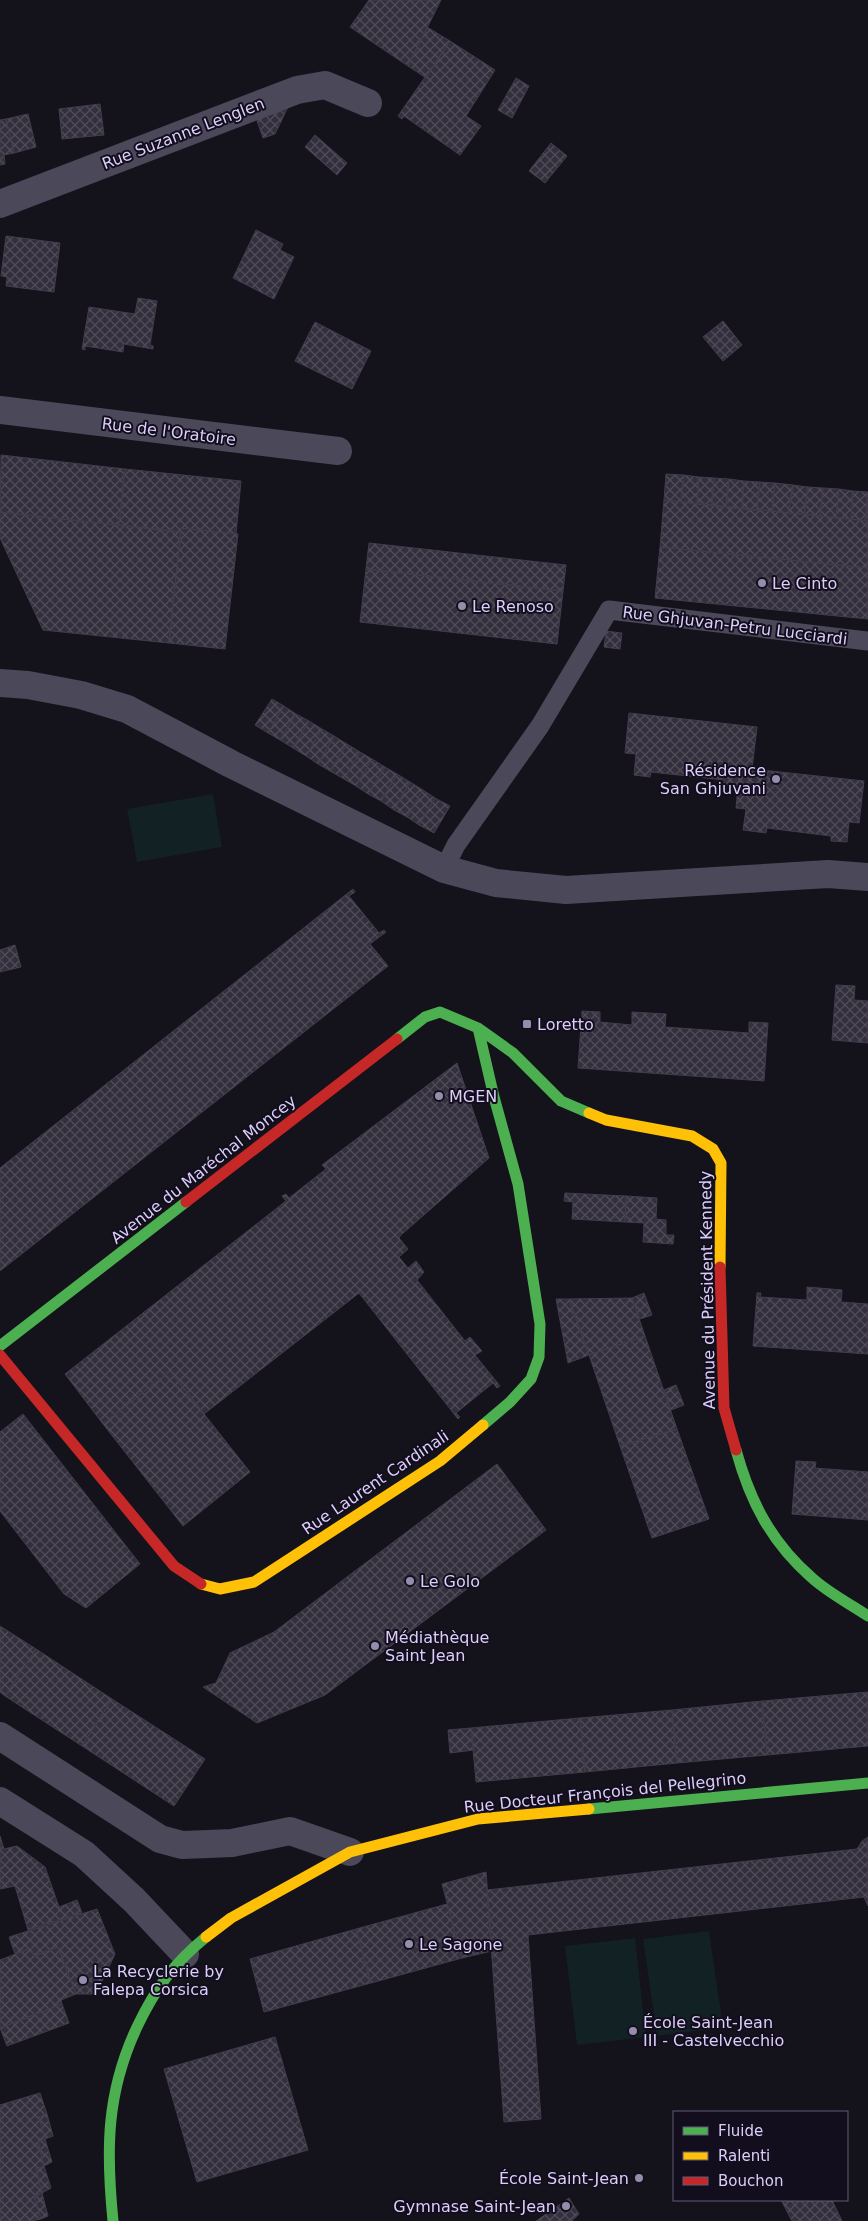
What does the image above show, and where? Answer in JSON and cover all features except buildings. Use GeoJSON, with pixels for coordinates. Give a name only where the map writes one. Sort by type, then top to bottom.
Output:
{"type":"FeatureCollection","features":[{"type":"Feature","properties":{"kind":"street","name":"Rue Suzanne Lenglen"},"geometry":{"type":"LineString","coordinates":[[0,204],[297,90],[325,85],[368,103]]}},
{"type":"Feature","properties":{"kind":"street","name":"Rue de l'Oratoire"},"geometry":{"type":"LineString","coordinates":[[0,410],[338,451]]}},
{"type":"Feature","properties":{"kind":"street"},"geometry":{"type":"LineString","coordinates":[[0,683],[28,684],[127,709],[232,764],[444,869],[496,883],[566,890],[828,874],[868,877]]}},
{"type":"Feature","properties":{"kind":"street","name":"Avenue du Président Kennedy"},"geometry":{"type":"LineString","coordinates":[[425,1017],[440,1012],[478,1028],[513,1053],[561,1101],[606,1120],[692,1136],[713,1149],[721,1163],[720,1246],[724,1408],[744,1480],[767,1528],[811,1578],[868,1616]]}},
{"type":"Feature","properties":{"kind":"street","name":"Avenue du Maréchal Moncey"},"geometry":{"type":"LineString","coordinates":[[0,1346],[425,1017]]}},
{"type":"Feature","properties":{"kind":"street","name":"Rue Laurent Cardinali"},"geometry":{"type":"LineString","coordinates":[[0,1355],[174,1566],[193,1582],[211,1589],[230,1590],[254,1582],[440,1461],[510,1402],[532,1379],[539,1358],[540,1324],[518,1184],[494,1097],[478,1028]]}},
{"type":"Feature","properties":{"kind":"street"},"geometry":{"type":"LineString","coordinates":[[0,1736],[160,1838],[182,1845],[208,1844],[232,1842],[290,1831],[350,1852]]}},
{"type":"Feature","properties":{"kind":"street","name":"Rue Docteur François del Pellegrino"},"geometry":{"type":"LineString","coordinates":[[113,2221],[109,2182],[109,2136],[113,2097],[124,2055],[159,1985],[185,1954],[231,1918],[350,1852],[478,1820],[868,1782]]}},
{"type":"Feature","properties":{"kind":"street"},"geometry":{"type":"LineString","coordinates":[[0,1801],[84,1854],[134,1900],[185,1954]]}},
{"type":"Feature","properties":{"kind":"lane","name":"Rue Ghjuvan-Petru Lucciardi"},"geometry":{"type":"LineString","coordinates":[[444,869],[456,845],[540,726],[609,610],[868,641]]}},
{"type":"Feature","properties":{"kind":"shaded area"},"geometry":{"type":"Polygon","coordinates":[[[213,794],[222,847],[137,862],[127,809],[213,794]]]}},
{"type":"Feature","properties":{"kind":"shaded area"},"geometry":{"type":"Polygon","coordinates":[[[709,1931],[723,2027],[657,2036],[643,1939],[709,1931]]]}},
{"type":"Feature","properties":{"kind":"shaded area"},"geometry":{"type":"Polygon","coordinates":[[[635,1938],[646,2037],[577,2045],[565,1946],[635,1938]]]}},
{"type":"Feature","properties":{"kind":"traffic: fast"},"geometry":{"type":"LineString","coordinates":[[397,1039],[425,1017],[440,1012],[478,1028],[513,1053],[561,1101],[589,1113]]}},
{"type":"Feature","properties":{"kind":"traffic: fast"},"geometry":{"type":"LineString","coordinates":[[478,1028],[494,1097],[518,1184],[540,1324],[539,1357],[531,1379],[510,1402],[483,1425]]}},
{"type":"Feature","properties":{"kind":"traffic: fast"},"geometry":{"type":"LineString","coordinates":[[0,1346],[186,1202]]}},
{"type":"Feature","properties":{"kind":"traffic: fast"},"geometry":{"type":"LineString","coordinates":[[736,1450],[755,1503],[784,1550],[817,1582],[868,1616]]}},
{"type":"Feature","properties":{"kind":"traffic: fast"},"geometry":{"type":"LineString","coordinates":[[589,1809],[868,1783]]}},
{"type":"Feature","properties":{"kind":"traffic: fast"},"geometry":{"type":"LineString","coordinates":[[113,2221],[109,2146],[114,2099],[119,2075],[137,2027],[158,1989],[184,1957],[206,1937]]}},
{"type":"Feature","properties":{"kind":"traffic: slow"},"geometry":{"type":"LineString","coordinates":[[589,1113],[606,1120],[692,1136],[713,1149],[721,1163],[720,1267]]}},
{"type":"Feature","properties":{"kind":"traffic: slow"},"geometry":{"type":"LineString","coordinates":[[201,1584],[220,1589],[254,1582],[440,1461],[483,1425]]}},
{"type":"Feature","properties":{"kind":"traffic: slow"},"geometry":{"type":"LineString","coordinates":[[206,1937],[231,1918],[350,1852],[478,1819],[589,1809]]}},
{"type":"Feature","properties":{"kind":"traffic: jam"},"geometry":{"type":"LineString","coordinates":[[186,1202],[397,1039]]}},
{"type":"Feature","properties":{"kind":"traffic: jam"},"geometry":{"type":"LineString","coordinates":[[720,1267],[724,1408],[736,1450]]}},
{"type":"Feature","properties":{"kind":"traffic: jam"},"geometry":{"type":"LineString","coordinates":[[0,1355],[174,1566],[201,1584]]}},
{"type":"Feature","properties":{"kind":"place","name":"Le Cinto"},"geometry":{"type":"Point","coordinates":[762,583]}},
{"type":"Feature","properties":{"kind":"place","name":"Le Renoso"},"geometry":{"type":"Point","coordinates":[462,606]}},
{"type":"Feature","properties":{"kind":"place","name":"Résidence San Ghjuvani"},"geometry":{"type":"Point","coordinates":[776,779]}},
{"type":"Feature","properties":{"kind":"place","name":"Loretto"},"geometry":{"type":"Point","coordinates":[527,1024]}},
{"type":"Feature","properties":{"kind":"place","name":"MGEN"},"geometry":{"type":"Point","coordinates":[439,1096]}},
{"type":"Feature","properties":{"kind":"place","name":"Le Golo"},"geometry":{"type":"Point","coordinates":[410,1581]}},
{"type":"Feature","properties":{"kind":"place","name":"Médiathèque Saint Jean"},"geometry":{"type":"Point","coordinates":[375,1646]}},
{"type":"Feature","properties":{"kind":"place","name":"Le Sagone"},"geometry":{"type":"Point","coordinates":[409,1944]}},
{"type":"Feature","properties":{"kind":"place","name":"La Recyclerie by Falepa Corsica"},"geometry":{"type":"Point","coordinates":[83,1980]}},
{"type":"Feature","properties":{"kind":"place","name":"École Saint-Jean III - Castelvecchio"},"geometry":{"type":"Point","coordinates":[633,2031]}},
{"type":"Feature","properties":{"kind":"place","name":"École Saint-Jean"},"geometry":{"type":"Point","coordinates":[639,2178]}},
{"type":"Feature","properties":{"kind":"place","name":"Gymnase Saint-Jean"},"geometry":{"type":"Point","coordinates":[566,2206]}}]}
